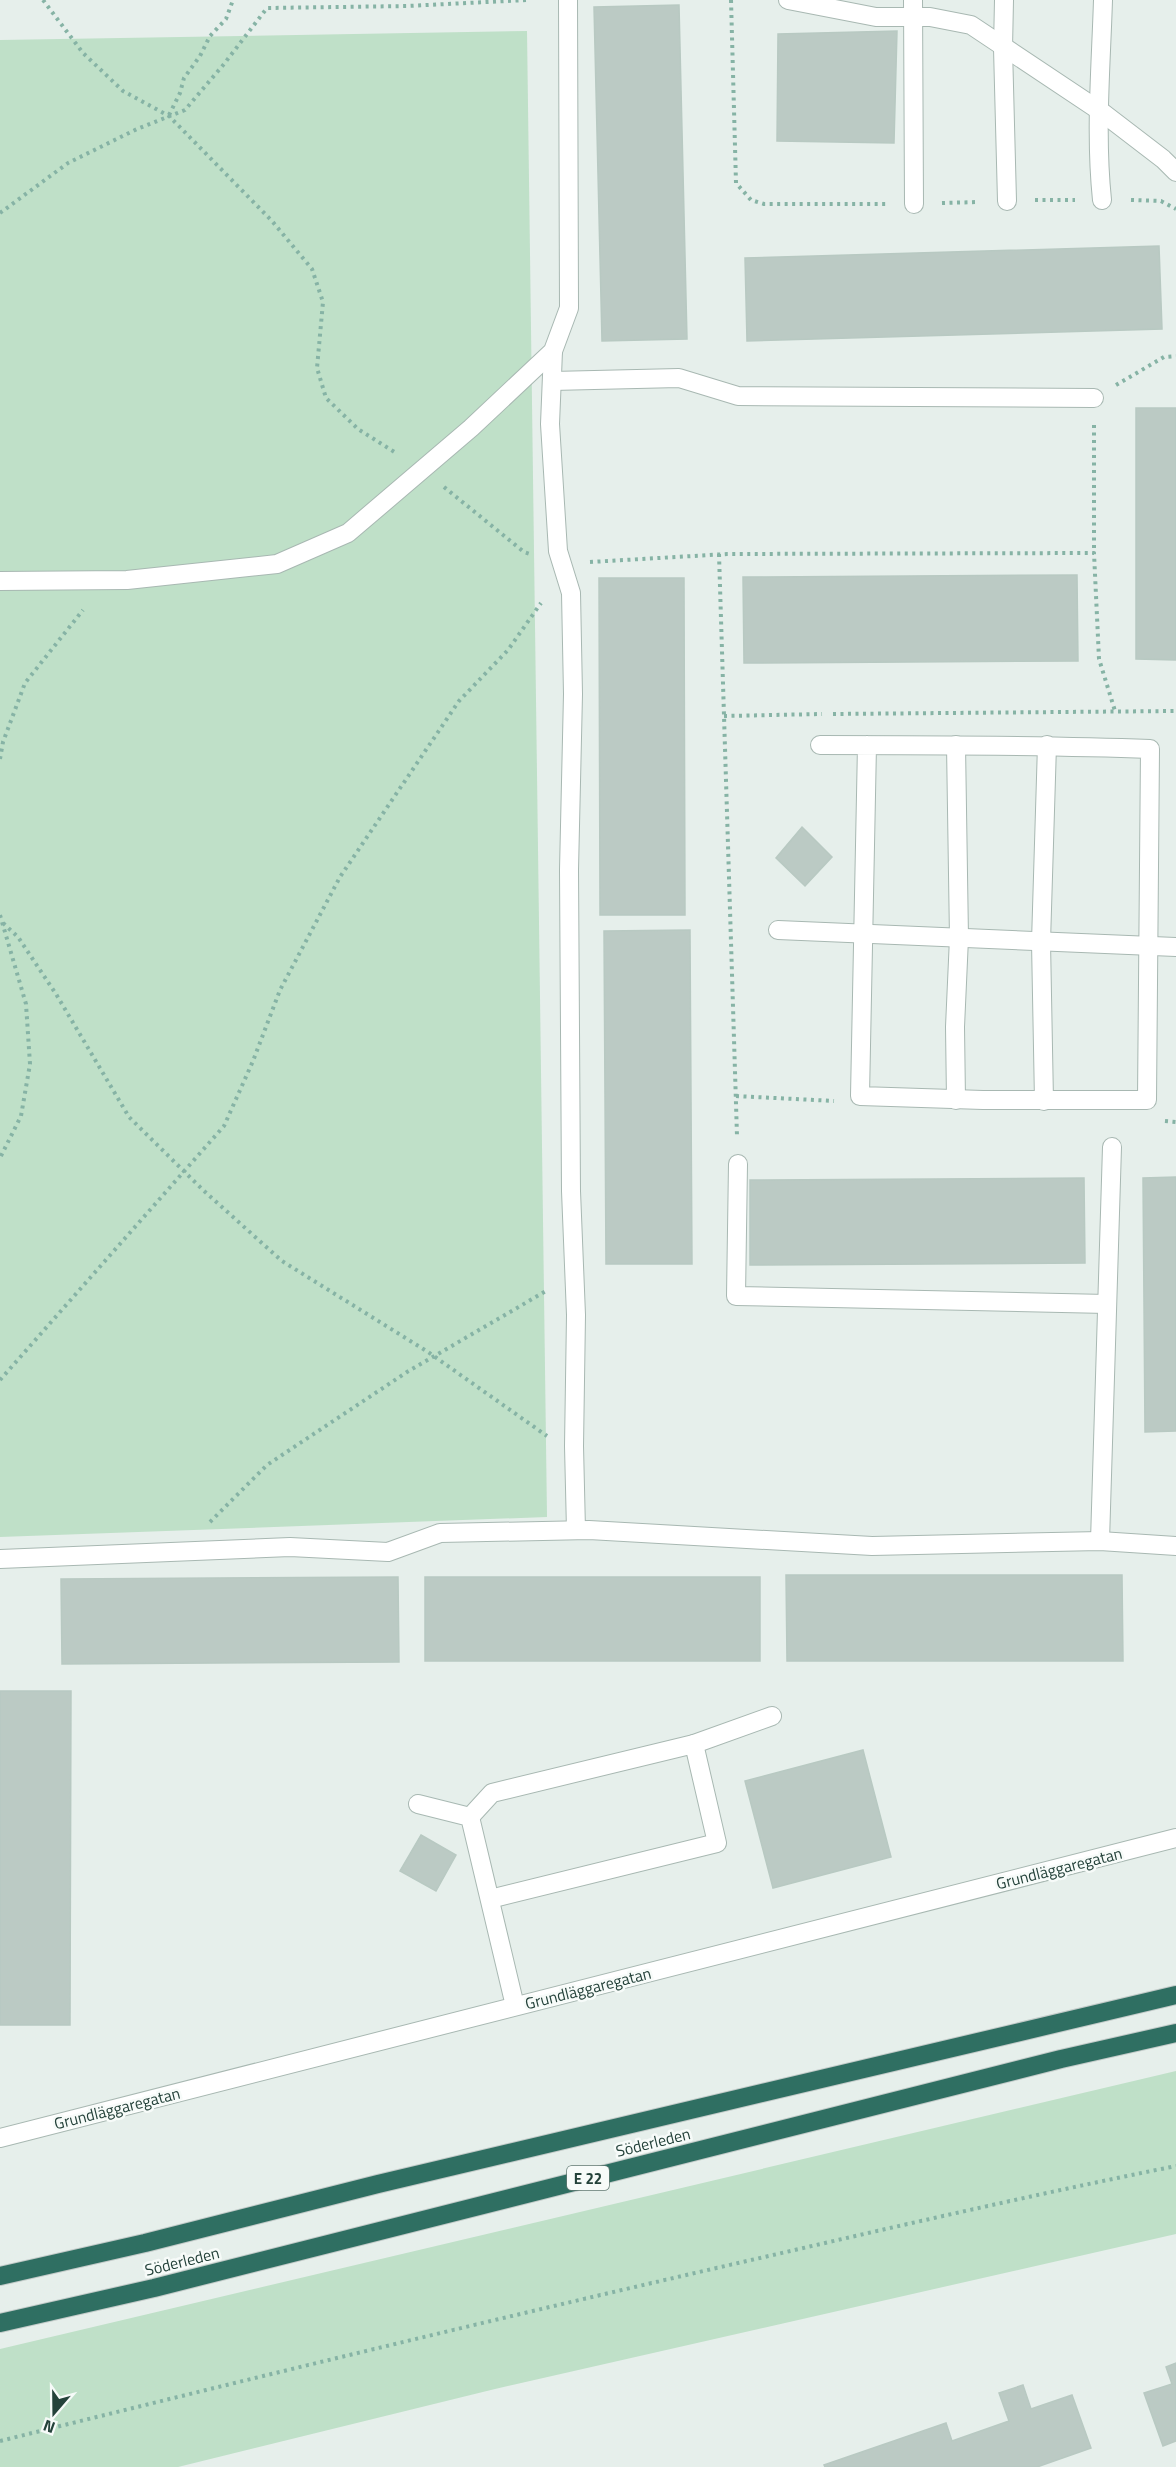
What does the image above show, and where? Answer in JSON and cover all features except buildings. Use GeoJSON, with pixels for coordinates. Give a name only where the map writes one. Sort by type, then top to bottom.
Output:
{"type":"FeatureCollection","features":[{"type":"Feature","properties":{"kind":"highway","name":"Söderleden"},"geometry":{"type":"LineString","coordinates":[[0,2276],[156,2240],[389,2181],[1176,1995]]}},
{"type":"Feature","properties":{"kind":"highway","name":"Söderleden"},"geometry":{"type":"LineString","coordinates":[[0,2323],[165,2285],[1061,2059],[1176,2033]]}},
{"type":"Feature","properties":{"kind":"street"},"geometry":{"type":"LineString","coordinates":[[568,0],[569,308],[553,351],[550,424],[558,551],[571,592],[569,870],[576,1530]]}},
{"type":"Feature","properties":{"kind":"street"},"geometry":{"type":"LineString","coordinates":[[788,0],[816,3],[876,17],[913,9],[930,17],[971,26],[1099,110],[1163,159],[1176,172]]}},
{"type":"Feature","properties":{"kind":"street"},"geometry":{"type":"LineString","coordinates":[[1004,0],[1006,201]]}},
{"type":"Feature","properties":{"kind":"street"},"geometry":{"type":"LineString","coordinates":[[1102,200],[1099,172],[1099,110],[1103,0]]}},
{"type":"Feature","properties":{"kind":"street"},"geometry":{"type":"LineString","coordinates":[[913,9],[914,204]]}},
{"type":"Feature","properties":{"kind":"street"},"geometry":{"type":"LineString","coordinates":[[0,581],[108,580],[201,574],[277,564],[348,533],[471,428],[553,351]]}},
{"type":"Feature","properties":{"kind":"street"},"geometry":{"type":"LineString","coordinates":[[552,381],[679,378],[738,396],[1094,398]]}},
{"type":"Feature","properties":{"kind":"street"},"geometry":{"type":"LineString","coordinates":[[820,745],[867,745],[956,745],[1047,745],[1150,749],[1147,1100],[956,1100],[860,1096],[867,745]]}},
{"type":"Feature","properties":{"kind":"street"},"geometry":{"type":"LineString","coordinates":[[956,745],[959,938],[955,1027],[956,1100]]}},
{"type":"Feature","properties":{"kind":"street"},"geometry":{"type":"LineString","coordinates":[[1044,1101],[1041,942],[1047,745]]}},
{"type":"Feature","properties":{"kind":"street"},"geometry":{"type":"LineString","coordinates":[[778,930],[1176,947]]}},
{"type":"Feature","properties":{"kind":"street"},"geometry":{"type":"LineString","coordinates":[[1100,1541],[1112,1147]]}},
{"type":"Feature","properties":{"kind":"street"},"geometry":{"type":"LineString","coordinates":[[738,1164],[736,1296],[1107,1304]]}},
{"type":"Feature","properties":{"kind":"street"},"geometry":{"type":"LineString","coordinates":[[0,1559],[290,1547],[388,1552],[440,1533],[576,1530],[872,1546],[1100,1541],[1176,1546]]}},
{"type":"Feature","properties":{"kind":"street"},"geometry":{"type":"LineString","coordinates":[[470,1817],[492,1793],[694,1744],[772,1716]]}},
{"type":"Feature","properties":{"kind":"street"},"geometry":{"type":"LineString","coordinates":[[490,1899],[717,1843],[694,1744]]}},
{"type":"Feature","properties":{"kind":"street"},"geometry":{"type":"LineString","coordinates":[[418,1804],[470,1817]]}},
{"type":"Feature","properties":{"kind":"street"},"geometry":{"type":"LineString","coordinates":[[470,1817],[515,2006]]}},
{"type":"Feature","properties":{"kind":"street","name":"Grundläggaregatan"},"geometry":{"type":"LineString","coordinates":[[0,2138],[1176,1838]]}},
{"type":"Feature","properties":{"kind":"path"},"geometry":{"type":"LineString","coordinates":[[169,116],[184,78],[200,56],[210,36],[226,19],[233,0]]}},
{"type":"Feature","properties":{"kind":"path"},"geometry":{"type":"LineString","coordinates":[[0,213],[68,163],[185,110],[267,8],[408,6],[526,0]]}},
{"type":"Feature","properties":{"kind":"path"},"geometry":{"type":"LineString","coordinates":[[1094,553],[1094,398],[1164,357],[1176,356]]}},
{"type":"Feature","properties":{"kind":"path"},"geometry":{"type":"LineString","coordinates":[[719,554],[738,1164]]}},
{"type":"Feature","properties":{"kind":"path"},"geometry":{"type":"LineString","coordinates":[[0,1380],[224,1126],[253,1061],[280,990],[340,878],[459,701],[508,650],[535,611],[565,575]]}},
{"type":"Feature","properties":{"kind":"path"},"geometry":{"type":"LineString","coordinates":[[0,759],[3,742],[25,683],[108,580]]}},
{"type":"Feature","properties":{"kind":"path"},"geometry":{"type":"LineString","coordinates":[[724,716],[1176,711]]}},
{"type":"Feature","properties":{"kind":"path"},"geometry":{"type":"LineString","coordinates":[[0,915],[26,1004],[30,1064],[21,1116],[0,1158]]}},
{"type":"Feature","properties":{"kind":"path"},"geometry":{"type":"LineString","coordinates":[[3,923],[18,937],[56,994],[129,1117],[184,1172],[282,1261],[434,1357],[574,1456]]}},
{"type":"Feature","properties":{"kind":"path"},"geometry":{"type":"LineString","coordinates":[[179,1552],[267,1465],[434,1357],[575,1274]]}},
{"type":"Feature","properties":{"kind":"path"},"geometry":{"type":"LineString","coordinates":[[0,2441],[322,2361],[678,2277],[1053,2191],[1176,2166]]}},
{"type":"Feature","properties":{"kind":"green space"},"geometry":{"type":"Polygon","coordinates":[[[527,31],[547,1517],[0,1537],[0,40],[527,31]]]}},
{"type":"Feature","properties":{"kind":"green space"},"geometry":{"type":"Polygon","coordinates":[[[1176,2071],[1176,2234],[495,2389],[178,2467],[0,2467],[0,2349],[1176,2071]]]}}]}
